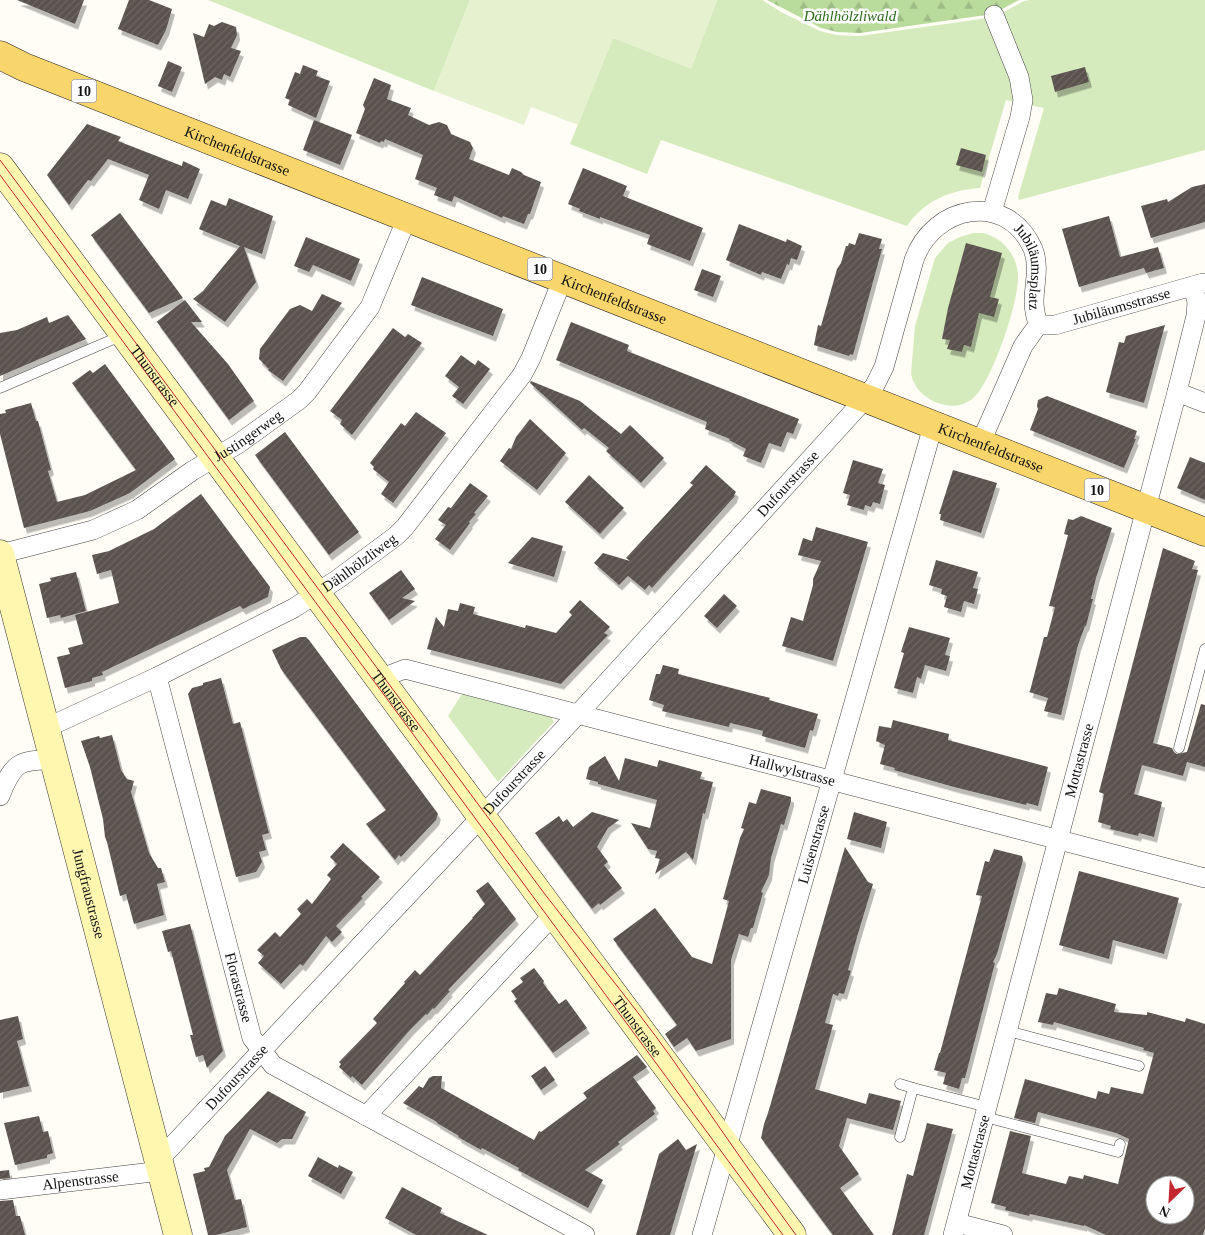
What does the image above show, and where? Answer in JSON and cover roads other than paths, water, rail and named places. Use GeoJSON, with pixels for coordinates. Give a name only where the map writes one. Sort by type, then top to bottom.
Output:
{"type":"FeatureCollection","features":[{"type":"Feature","properties":{"kind":"main road","name":"Kirchenfeldstrasse"},"geometry":{"type":"LineString","coordinates":[[0,55],[12,67],[563,278],[933,426],[1205,532]]}},
{"type":"Feature","properties":{"kind":"street","name":"Jubiläumsplatz"},"geometry":{"type":"LineString","coordinates":[[992,212],[1020,117],[1023,100],[1019,77],[994,15]]}},
{"type":"Feature","properties":{"kind":"street","name":"Thunstrasse"},"geometry":{"type":"LineString","coordinates":[[0,167],[792,1235]]}},
{"type":"Feature","properties":{"kind":"street","name":"Jubiläumsplatz"},"geometry":{"type":"LineString","coordinates":[[865,399],[884,367],[914,260],[920,245],[936,227],[951,217],[969,211],[992,212],[1018,228],[1027,239],[1033,250],[1037,280],[1033,331],[1023,346],[980,444]]}},
{"type":"Feature","properties":{"kind":"street","name":"Justingerweg"},"geometry":{"type":"LineString","coordinates":[[0,554],[98,528],[142,507],[192,471],[238,444],[307,392],[370,307],[407,218]]}},
{"type":"Feature","properties":{"kind":"street","name":"Dählhölzliweg"},"geometry":{"type":"LineString","coordinates":[[46,728],[158,677],[294,608],[396,536],[405,527],[526,368],[563,278]]}},
{"type":"Feature","properties":{"kind":"street","name":"Jubiläumsstrasse"},"geometry":{"type":"LineString","coordinates":[[1033,331],[1199,284]]}},
{"type":"Feature","properties":{"kind":"street","name":"Mottastrasse"},"geometry":{"type":"LineString","coordinates":[[955,1229],[1177,392],[1196,316],[1199,284]]}},
{"type":"Feature","properties":{"kind":"street"},"geometry":{"type":"LineString","coordinates":[[1177,392],[1205,403]]}},
{"type":"Feature","properties":{"kind":"street","name":"Dufourstrasse"},"geometry":{"type":"LineString","coordinates":[[160,1166],[262,1051],[578,714],[865,399]]}},
{"type":"Feature","properties":{"kind":"street","name":"Luisenstrasse"},"geometry":{"type":"LineString","coordinates":[[702,1235],[933,426]]}},
{"type":"Feature","properties":{"kind":"street","name":"Jungfraustrasse"},"geometry":{"type":"LineString","coordinates":[[0,554],[178,1235]]}},
{"type":"Feature","properties":{"kind":"street","name":"Hallwylstrasse"},"geometry":{"type":"LineString","coordinates":[[379,679],[405,669],[1205,878]]}},
{"type":"Feature","properties":{"kind":"street","name":"Florastrasse"},"geometry":{"type":"LineString","coordinates":[[158,677],[252,1038],[273,1065],[585,1235]]}},
{"type":"Feature","properties":{"kind":"street"},"geometry":{"type":"LineString","coordinates":[[0,796],[7,779],[20,764],[35,760],[54,760]]}},
{"type":"Feature","properties":{"kind":"street"},"geometry":{"type":"LineString","coordinates":[[366,1116],[554,914]]}},
{"type":"Feature","properties":{"kind":"street","name":"Alpenstrasse"},"geometry":{"type":"LineString","coordinates":[[0,1190],[160,1166]]}},
{"type":"Feature","properties":{"kind":"street"},"geometry":{"type":"LineString","coordinates":[[955,1229],[1003,1235]]}},
{"type":"Feature","properties":{"kind":"lane"},"geometry":{"type":"LineString","coordinates":[[0,388],[124,335]]}},
{"type":"Feature","properties":{"kind":"lane"},"geometry":{"type":"LineString","coordinates":[[1179,748],[1205,648]]}},
{"type":"Feature","properties":{"kind":"lane"},"geometry":{"type":"LineString","coordinates":[[1008,1031],[1139,1066]]}},
{"type":"Feature","properties":{"kind":"lane"},"geometry":{"type":"LineString","coordinates":[[900,1084],[1118,1152],[1120,1144]]}},
{"type":"Feature","properties":{"kind":"lane"},"geometry":{"type":"LineString","coordinates":[[900,1137],[914,1088]]}},
{"type":"Feature","properties":{"kind":"tram line"},"geometry":{"type":"LineString","coordinates":[[0,160],[544,893],[674,1061],[796,1235]]}},
{"type":"Feature","properties":{"kind":"tram line"},"geometry":{"type":"LineString","coordinates":[[0,175],[783,1235]]}},
{"type":"Feature","properties":{"kind":"park label","name":"Dählhölzliwald"},"geometry":{"type":"Point","coordinates":[850,16]}}]}
